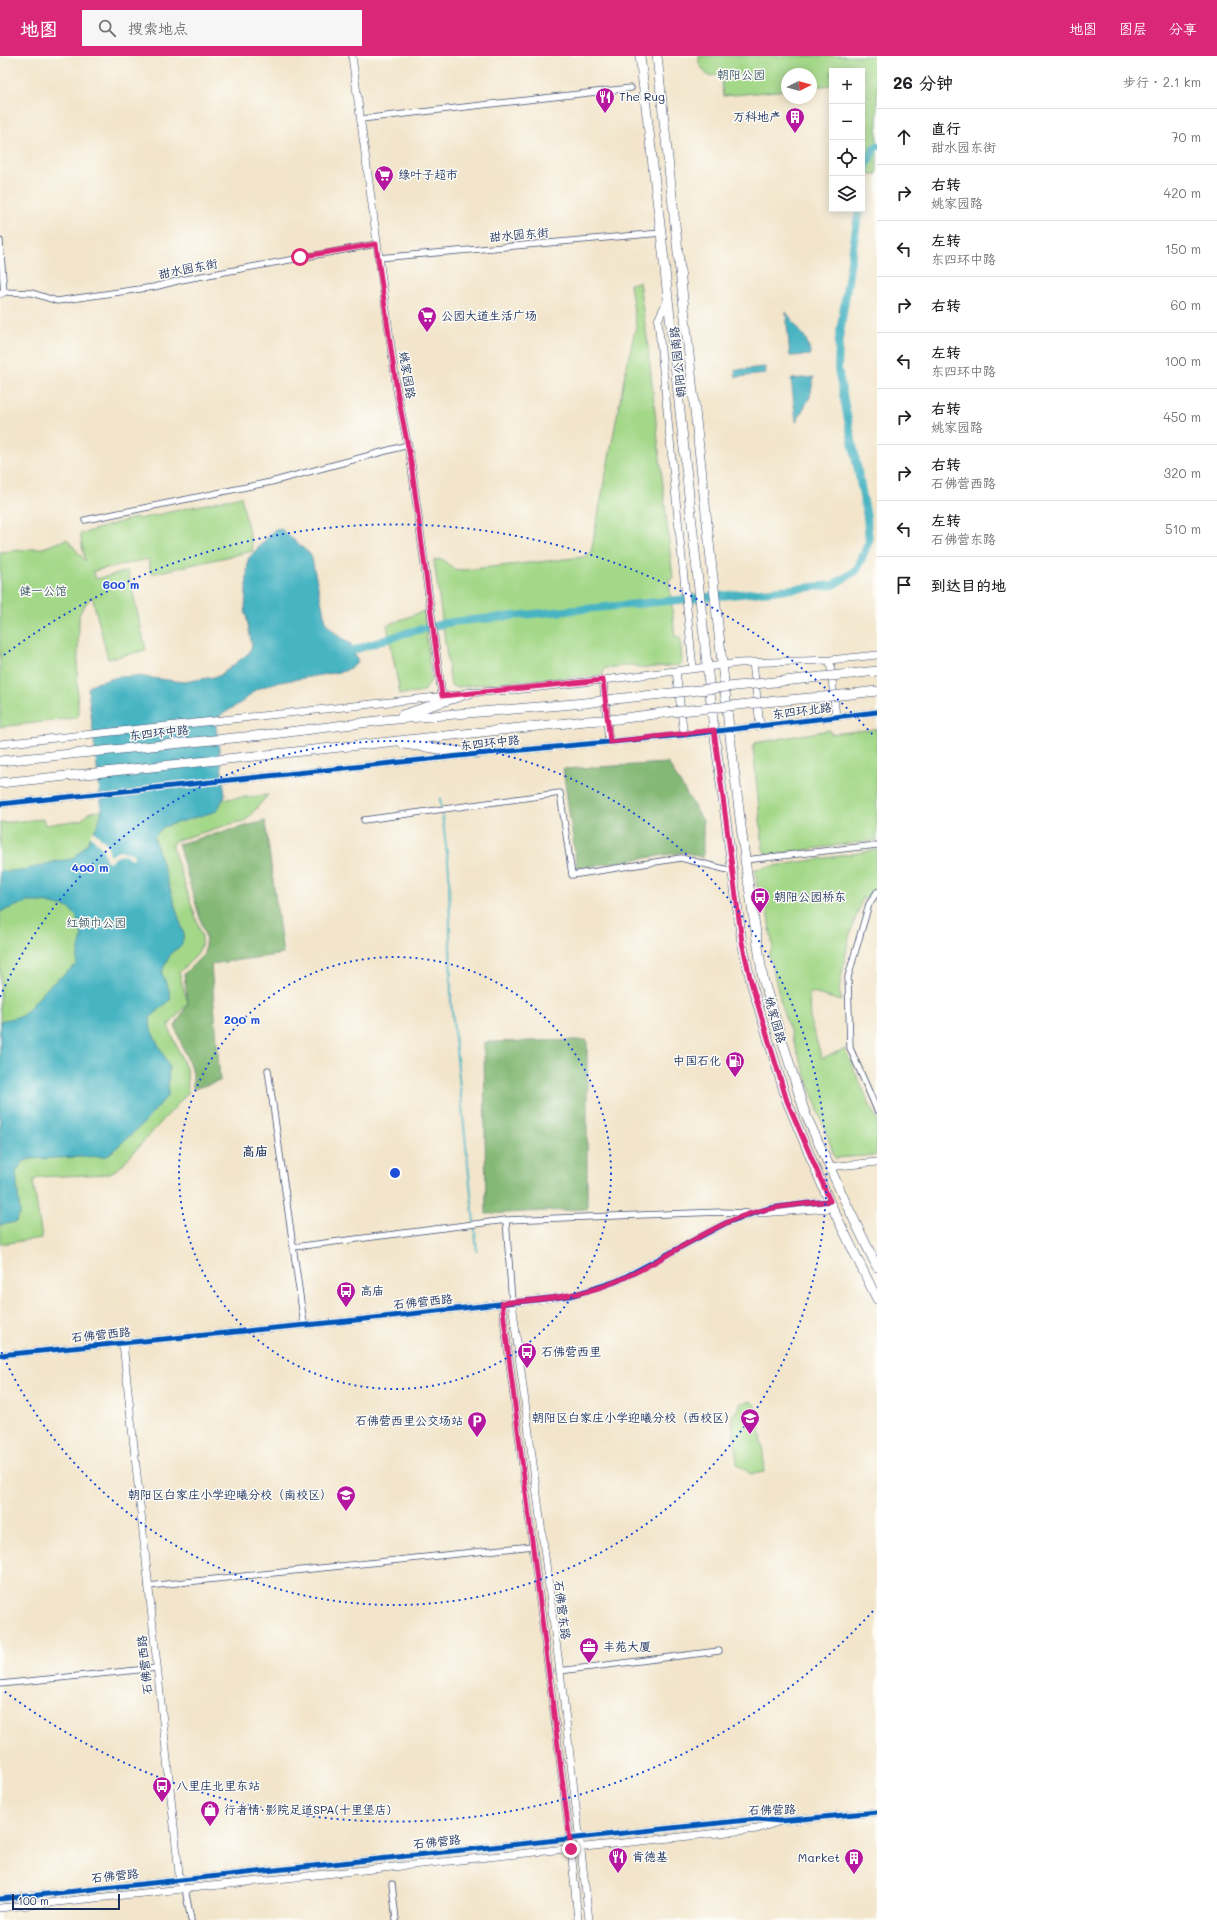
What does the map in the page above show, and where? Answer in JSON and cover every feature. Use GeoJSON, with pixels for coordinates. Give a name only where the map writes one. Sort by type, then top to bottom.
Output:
{"type":"FeatureCollection","features":[{"type":"Feature","properties":{"kind":"main road","name":"朝阳公园南路"},"geometry":{"type":"LineString","coordinates":[[640,56],[661,233],[714,730]]}},
{"type":"Feature","properties":{"kind":"main road","name":"朝阳公园南路"},"geometry":{"type":"LineString","coordinates":[[657,56],[714,576],[729,728]]}},
{"type":"Feature","properties":{"kind":"main road","name":"东四环中路"},"geometry":{"type":"LineString","coordinates":[[0,761],[264,735],[385,720],[585,703],[877,671]]}},
{"type":"Feature","properties":{"kind":"main road","name":"东四环北路"},"geometry":{"type":"LineString","coordinates":[[662,713],[877,691]]}},
{"type":"Feature","properties":{"kind":"main road"},"geometry":{"type":"LineString","coordinates":[[385,720],[470,693]]}},
{"type":"Feature","properties":{"kind":"main road","name":"东四环中路"},"geometry":{"type":"LineString","coordinates":[[0,783],[586,721],[618,719],[662,713]]}},
{"type":"Feature","properties":{"kind":"main road","name":"姚家园路"},"geometry":{"type":"LineString","coordinates":[[729,728],[745,860],[763,979],[804,1113],[877,1267]]}},
{"type":"Feature","properties":{"kind":"main road","name":"姚家园路"},"geometry":{"type":"LineString","coordinates":[[714,730],[742,942],[751,982],[787,1101],[831,1204],[877,1299]]}},
{"type":"Feature","properties":{"kind":"main road"},"geometry":{"type":"LineString","coordinates":[[388,743],[478,754]]}},
{"type":"Feature","properties":{"kind":"street","name":"姚家园路"},"geometry":{"type":"LineString","coordinates":[[352,56],[376,244],[397,391],[408,445],[442,696]]}},
{"type":"Feature","properties":{"kind":"street"},"geometry":{"type":"LineString","coordinates":[[361,118],[631,88]]}},
{"type":"Feature","properties":{"kind":"street","name":"甜水园东街"},"geometry":{"type":"LineString","coordinates":[[378,258],[661,233]]}},
{"type":"Feature","properties":{"kind":"street"},"geometry":{"type":"LineString","coordinates":[[0,241],[1,292]]}},
{"type":"Feature","properties":{"kind":"street","name":"甜水园东街"},"geometry":{"type":"LineString","coordinates":[[1,292],[32,293],[57,301],[154,287],[181,280],[376,244]]}},
{"type":"Feature","properties":{"kind":"street","name":"朝阳公园南路"},"geometry":{"type":"LineString","coordinates":[[668,299],[658,320],[693,668]]}},
{"type":"Feature","properties":{"kind":"street"},"geometry":{"type":"LineString","coordinates":[[85,520],[271,482],[408,445]]}},
{"type":"Feature","properties":{"kind":"street"},"geometry":{"type":"LineString","coordinates":[[0,744],[470,693],[514,690],[676,671],[722,664],[830,660],[877,655]]}},
{"type":"Feature","properties":{"kind":"street"},"geometry":{"type":"LineString","coordinates":[[830,660],[836,717]]}},
{"type":"Feature","properties":{"kind":"street"},"geometry":{"type":"LineString","coordinates":[[753,662],[760,726]]}},
{"type":"Feature","properties":{"kind":"street"},"geometry":{"type":"LineString","coordinates":[[676,671],[684,735]]}},
{"type":"Feature","properties":{"kind":"street"},"geometry":{"type":"LineString","coordinates":[[603,680],[610,742]]}},
{"type":"Feature","properties":{"kind":"street","name":"东四环北路"},"geometry":{"type":"LineString","coordinates":[[714,730],[877,712]]}},
{"type":"Feature","properties":{"kind":"street","name":"东四环中路"},"geometry":{"type":"LineString","coordinates":[[0,804],[269,775],[684,735],[714,730]]}},
{"type":"Feature","properties":{"kind":"street"},"geometry":{"type":"LineString","coordinates":[[364,820],[560,793],[572,875],[681,858],[732,871]]}},
{"type":"Feature","properties":{"kind":"street"},"geometry":{"type":"LineString","coordinates":[[745,860],[877,845]]}},
{"type":"Feature","properties":{"kind":"street"},"geometry":{"type":"LineString","coordinates":[[877,892],[869,904],[848,977],[850,1048],[877,1110]]}},
{"type":"Feature","properties":{"kind":"street"},"geometry":{"type":"LineString","coordinates":[[268,1070],[304,1324]]}},
{"type":"Feature","properties":{"kind":"street"},"geometry":{"type":"LineString","coordinates":[[829,1167],[877,1162]]}},
{"type":"Feature","properties":{"kind":"street","name":"石佛营西路"},"geometry":{"type":"LineString","coordinates":[[0,1355],[570,1296],[610,1284],[726,1223],[753,1213],[768,1208],[831,1204]]}},
{"type":"Feature","properties":{"kind":"street"},"geometry":{"type":"LineString","coordinates":[[294,1247],[506,1220],[721,1212],[753,1213]]}},
{"type":"Feature","properties":{"kind":"street"},"geometry":{"type":"LineString","coordinates":[[506,1220],[512,1302]]}},
{"type":"Feature","properties":{"kind":"street","name":"石佛营东路"},"geometry":{"type":"LineString","coordinates":[[512,1302],[582,1848],[589,1920]]}},
{"type":"Feature","properties":{"kind":"street","name":"石佛营东路"},"geometry":{"type":"LineString","coordinates":[[502,1303],[570,1839],[578,1920]]}},
{"type":"Feature","properties":{"kind":"street","name":"石佛营西路"},"geometry":{"type":"LineString","coordinates":[[123,1343],[179,1880],[183,1889]]}},
{"type":"Feature","properties":{"kind":"street"},"geometry":{"type":"LineString","coordinates":[[148,1586],[533,1546]]}},
{"type":"Feature","properties":{"kind":"street"},"geometry":{"type":"LineString","coordinates":[[559,1671],[719,1651]]}},
{"type":"Feature","properties":{"kind":"street"},"geometry":{"type":"LineString","coordinates":[[0,1684],[157,1668]]}},
{"type":"Feature","properties":{"kind":"street","name":"石佛营路"},"geometry":{"type":"LineString","coordinates":[[0,1898],[757,1819],[780,1821],[877,1812]]}},
{"type":"Feature","properties":{"kind":"street","name":"石佛营路"},"geometry":{"type":"LineString","coordinates":[[0,1908],[758,1829],[780,1821]]}},
{"type":"Feature","properties":{"kind":"street"},"geometry":{"type":"LineString","coordinates":[[392,1884],[396,1920]]}},
{"type":"Feature","properties":{"kind":"street"},"geometry":{"type":"LineString","coordinates":[[183,1889],[191,1920]]}},
{"type":"Feature","properties":{"kind":"green space","name":"朝阳公园"},"geometry":{"type":"Polygon","coordinates":[[[699,56],[877,56],[877,174],[865,174],[865,68],[829,68],[829,85],[817,86],[817,68],[781,68],[781,91],[723,96],[721,75],[708,76],[699,64],[699,56]]]}},
{"type":"Feature","properties":{"kind":"green space"},"geometry":{"type":"Polygon","coordinates":[[[639,282],[647,338],[673,579],[669,580],[675,637],[680,637],[682,661],[680,665],[644,668],[632,665],[605,668],[603,674],[596,676],[512,681],[459,687],[451,686],[434,560],[442,559],[454,569],[463,570],[584,557],[591,552],[626,369],[636,326],[630,284],[639,282]]]}},
{"type":"Feature","properties":{"kind":"green space","name":"健一公馆"},"geometry":{"type":"Polygon","coordinates":[[[241,496],[253,551],[151,574],[148,559],[93,571],[96,579],[128,571],[146,650],[108,659],[92,596],[79,615],[77,678],[79,715],[76,718],[0,727],[0,552],[43,548],[67,539],[85,561],[80,534],[137,517],[139,519],[241,496]]]}},
{"type":"Feature","properties":{"kind":"green space"},"geometry":{"type":"Polygon","coordinates":[[[424,611],[431,679],[423,691],[400,694],[387,625],[424,611]]]}},
{"type":"Feature","properties":{"kind":"green space"},"geometry":{"type":"Polygon","coordinates":[[[877,729],[877,840],[768,855],[763,850],[753,747],[755,743],[830,730],[830,734],[877,729]]]}},
{"type":"Feature","properties":{"kind":"green space"},"geometry":{"type":"Polygon","coordinates":[[[668,763],[703,821],[703,858],[685,852],[577,868],[563,769],[668,763]]]}},
{"type":"Feature","properties":{"kind":"green space","name":"红领巾公园"},"geometry":{"type":"Polygon","coordinates":[[[268,795],[245,821],[174,841],[172,846],[202,937],[202,943],[198,953],[179,973],[188,1003],[168,1026],[187,1071],[188,1093],[119,1168],[108,1174],[39,1177],[33,1181],[42,1238],[0,1244],[0,823],[43,819],[45,825],[81,820],[90,812],[268,795]]]}},
{"type":"Feature","properties":{"kind":"green space"},"geometry":{"type":"Polygon","coordinates":[[[265,821],[283,954],[211,964],[220,1081],[193,1089],[193,1073],[175,1027],[188,1003],[184,974],[204,954],[206,938],[178,844],[265,821]]]}},
{"type":"Feature","properties":{"kind":"green space"},"geometry":{"type":"Polygon","coordinates":[[[877,850],[877,884],[868,900],[863,897],[849,937],[839,990],[842,1001],[809,992],[810,1021],[822,1058],[845,1049],[877,1118],[877,1155],[835,1158],[783,1011],[769,954],[773,948],[767,910],[760,906],[755,869],[877,850]]]}},
{"type":"Feature","properties":{"kind":"green space"},"geometry":{"type":"Polygon","coordinates":[[[587,1040],[587,1209],[486,1214],[484,1042],[587,1040]]]}},
{"type":"Feature","properties":{"kind":"green space"},"geometry":{"type":"Polygon","coordinates":[[[751,1401],[758,1409],[765,1472],[751,1474],[737,1464],[732,1417],[741,1403],[751,1401]]]}},
{"type":"Feature","properties":{"kind":"water"},"geometry":{"type":"Polygon","coordinates":[[[786,312],[806,339],[811,355],[790,356],[786,312]]]}},
{"type":"Feature","properties":{"kind":"water"},"geometry":{"type":"Polygon","coordinates":[[[765,367],[766,374],[736,377],[735,370],[765,367]]]}},
{"type":"Feature","properties":{"kind":"water"},"geometry":{"type":"Polygon","coordinates":[[[814,377],[810,397],[796,422],[791,379],[814,377]]]}},
{"type":"Feature","properties":{"kind":"water","name":"红领巾公园"},"geometry":{"type":"Polygon","coordinates":[[[275,529],[281,529],[311,555],[326,623],[336,634],[351,644],[358,663],[345,671],[274,683],[255,690],[245,700],[215,719],[225,795],[217,811],[163,827],[154,837],[184,935],[181,946],[172,952],[164,966],[162,974],[168,987],[171,999],[150,1018],[151,1030],[169,1066],[168,1095],[143,1124],[107,1156],[30,1159],[22,1162],[16,1173],[20,1213],[16,1222],[0,1225],[0,1021],[22,1016],[49,986],[76,965],[82,935],[76,916],[69,908],[43,902],[27,902],[0,912],[0,871],[21,871],[54,862],[72,859],[87,844],[98,824],[102,811],[88,689],[92,684],[118,677],[136,676],[184,682],[219,676],[249,653],[252,646],[245,609],[248,559],[275,529]]]}},
{"type":"Feature","properties":{"kind":"pier"},"geometry":{"type":"Polygon","coordinates":[[[93,831],[107,844],[110,856],[120,850],[134,854],[133,859],[124,855],[118,856],[109,863],[106,860],[103,849],[90,835],[93,831]]]}},
{"type":"Feature","properties":{"kind":"waterway"},"geometry":{"type":"LineString","coordinates":[[864,176],[865,169],[874,148],[877,146]]}},
{"type":"Feature","properties":{"kind":"waterway"},"geometry":{"type":"LineString","coordinates":[[354,650],[409,632],[451,622],[833,585],[857,570],[869,541],[867,517],[838,369],[839,339],[859,212]]}},
{"type":"Feature","properties":{"kind":"waterway"},"geometry":{"type":"LineString","coordinates":[[440,798],[449,870],[451,1001],[477,1251]]}},
{"type":"Feature","properties":{"kind":"cycle path"},"geometry":{"type":"LineString","coordinates":[[0,804],[478,754],[684,735],[877,712]]}},
{"type":"Feature","properties":{"kind":"cycle path"},"geometry":{"type":"LineString","coordinates":[[0,1355],[347,1321],[570,1296],[617,1281],[726,1223],[769,1208],[829,1201]]}},
{"type":"Feature","properties":{"kind":"cycle path"},"geometry":{"type":"LineString","coordinates":[[0,1899],[757,1819],[780,1821],[877,1812]]}},
{"type":"Feature","properties":{"kind":"place","name":"The Rug"},"geometry":{"type":"Point","coordinates":[605,114]}},
{"type":"Feature","properties":{"kind":"place","name":"万科地产"},"geometry":{"type":"Point","coordinates":[795,134]}},
{"type":"Feature","properties":{"kind":"place","name":"绿叶子超市"},"geometry":{"type":"Point","coordinates":[384,192]}},
{"type":"Feature","properties":{"kind":"place","name":"公园大道生活广场"},"geometry":{"type":"Point","coordinates":[427,333]}},
{"type":"Feature","properties":{"kind":"place","name":"朝阳公园桥东"},"geometry":{"type":"Point","coordinates":[760,914]}},
{"type":"Feature","properties":{"kind":"place","name":"中国石化"},"geometry":{"type":"Point","coordinates":[735,1078]}},
{"type":"Feature","properties":{"kind":"place","name":"高庙"},"geometry":{"type":"Point","coordinates":[346,1308]}},
{"type":"Feature","properties":{"kind":"place","name":"石佛营西里"},"geometry":{"type":"Point","coordinates":[527,1369]}},
{"type":"Feature","properties":{"kind":"place","name":"朝阳区白家庄小学迎曦分校（西校区）"},"geometry":{"type":"Point","coordinates":[750,1435]}},
{"type":"Feature","properties":{"kind":"place","name":"石佛营西里公交场站"},"geometry":{"type":"Point","coordinates":[477,1438]}},
{"type":"Feature","properties":{"kind":"place","name":"朝阳区白家庄小学迎曦分校（南校区）"},"geometry":{"type":"Point","coordinates":[346,1512]}},
{"type":"Feature","properties":{"kind":"place","name":"丰苑大厦"},"geometry":{"type":"Point","coordinates":[589,1664]}},
{"type":"Feature","properties":{"kind":"place","name":"八里庄北里东站"},"geometry":{"type":"Point","coordinates":[162,1803]}},
{"type":"Feature","properties":{"kind":"place","name":"行者情·影院足道SPA(十里堡店)"},"geometry":{"type":"Point","coordinates":[210,1827]}},
{"type":"Feature","properties":{"kind":"place","name":"肯德基"},"geometry":{"type":"Point","coordinates":[618,1874]}},
{"type":"Feature","properties":{"kind":"place","name":"Market"},"geometry":{"type":"Point","coordinates":[854,1875]}},
{"type":"Feature","properties":{"kind":"district","name":"高庙"},"geometry":{"type":"Point","coordinates":[255,1151]}},
{"type":"Feature","properties":{"kind":"route"},"geometry":{"type":"LineString","coordinates":[[300,257],[320,255],[376,244],[397,391],[406,429],[411,462],[442,696],[603,680],[610,742],[684,735],[714,730],[742,942],[751,982],[787,1101],[830,1201],[768,1208],[726,1223],[617,1281],[596,1289],[570,1296],[502,1303],[571,1849]]}}]}
